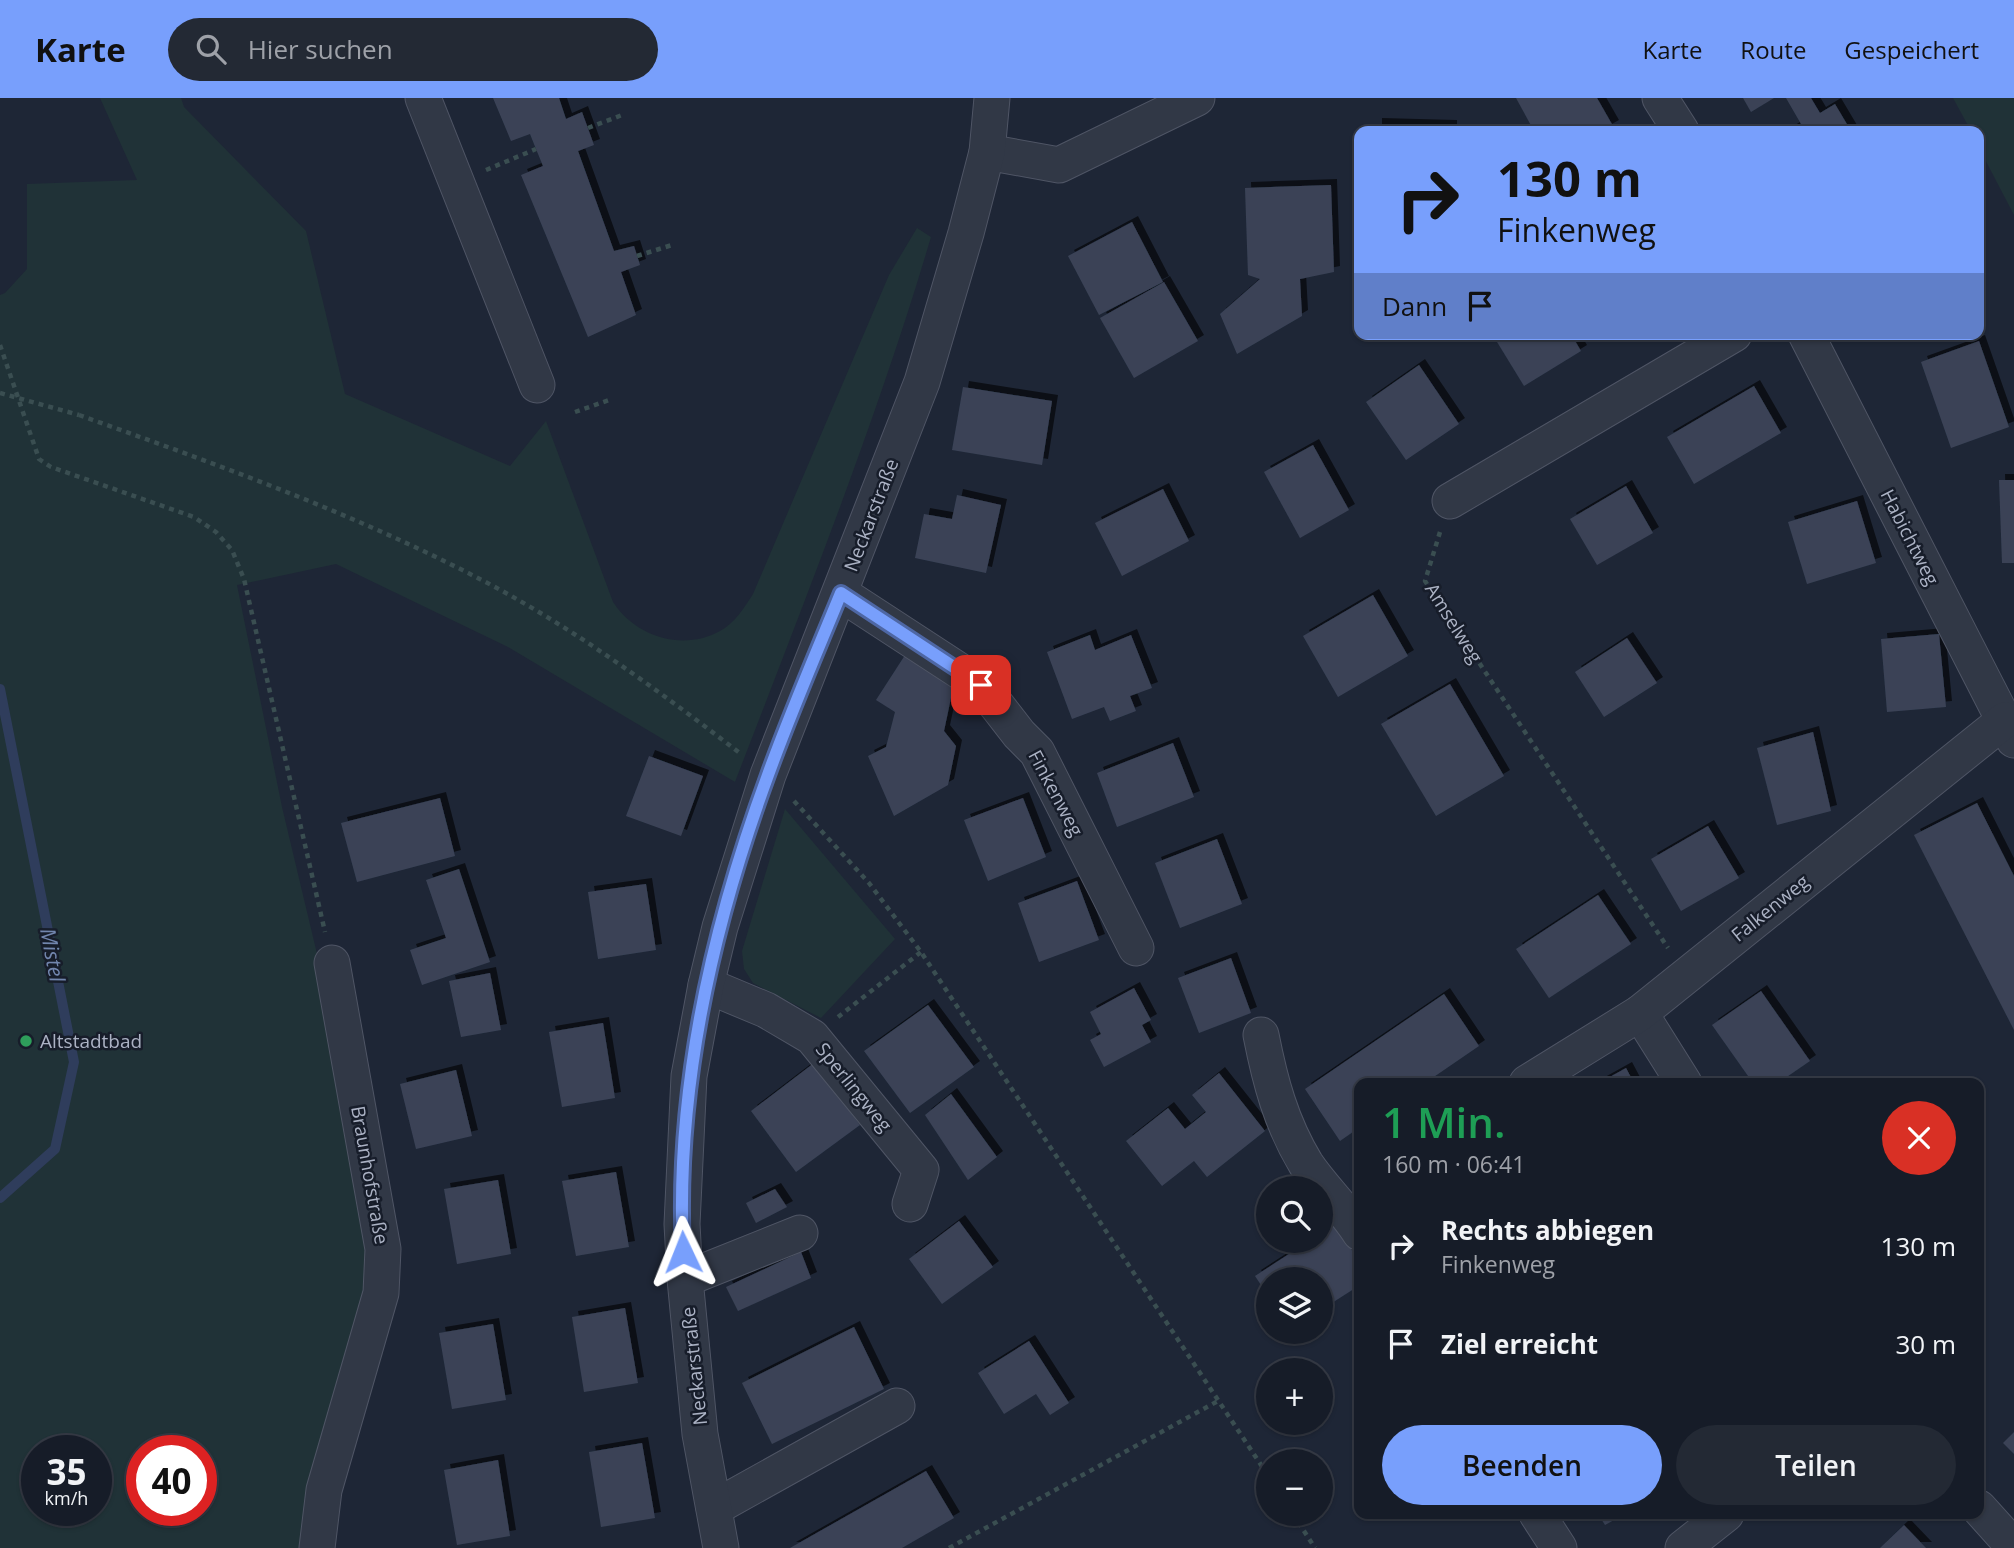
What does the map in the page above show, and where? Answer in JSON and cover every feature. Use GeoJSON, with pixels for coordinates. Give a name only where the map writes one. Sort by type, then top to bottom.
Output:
{"type":"FeatureCollection","features":[{"type":"Feature","properties":{"kind":"street"},"geometry":{"type":"LineString","coordinates":[[423,98],[537,385]]}},
{"type":"Feature","properties":{"kind":"street","name":"Neckarstraße"},"geometry":{"type":"LineString","coordinates":[[721,1548],[700,1434],[682,1224],[689,1076],[706,985],[720,927],[768,775],[922,382],[987,152],[992,98]]}},
{"type":"Feature","properties":{"kind":"street"},"geometry":{"type":"LineString","coordinates":[[987,152],[1059,165],[1197,98]]}},
{"type":"Feature","properties":{"kind":"street"},"geometry":{"type":"LineString","coordinates":[[1660,98],[1678,126]]}},
{"type":"Feature","properties":{"kind":"street"},"geometry":{"type":"LineString","coordinates":[[1450,501],[1724,340]]}},
{"type":"Feature","properties":{"kind":"street","name":"Habichtweg"},"geometry":{"type":"LineString","coordinates":[[1809,340],[2009,730]]}},
{"type":"Feature","properties":{"kind":"street","name":"Finkenweg"},"geometry":{"type":"LineString","coordinates":[[841,593],[981,685],[1019,734],[1037,752],[1136,948]]}},
{"type":"Feature","properties":{"kind":"street","name":"Falkenweg"},"geometry":{"type":"LineString","coordinates":[[1535,1078],[1640,1013],[1686,975],[2009,730]]}},
{"type":"Feature","properties":{"kind":"street","name":"Braunhofstraße"},"geometry":{"type":"LineString","coordinates":[[317,1548],[324,1490],[381,1293],[383,1249],[332,963]]}},
{"type":"Feature","properties":{"kind":"street","name":"Sperlingweg"},"geometry":{"type":"LineString","coordinates":[[706,985],[766,1010],[812,1037],[920,1170],[910,1204]]}},
{"type":"Feature","properties":{"kind":"street"},"geometry":{"type":"LineString","coordinates":[[1640,1013],[1681,1078]]}},
{"type":"Feature","properties":{"kind":"street"},"geometry":{"type":"LineString","coordinates":[[1261,1035],[1270,1081],[1286,1128],[1307,1166],[1354,1211]]}},
{"type":"Feature","properties":{"kind":"street"},"geometry":{"type":"LineString","coordinates":[[685,1279],[800,1233]]}},
{"type":"Feature","properties":{"kind":"street"},"geometry":{"type":"LineString","coordinates":[[714,1508],[897,1406]]}},
{"type":"Feature","properties":{"kind":"street"},"geometry":{"type":"LineString","coordinates":[[1984,1514],[2014,1547]]}},
{"type":"Feature","properties":{"kind":"street"},"geometry":{"type":"LineString","coordinates":[[1540,1519],[1559,1548]]}},
{"type":"Feature","properties":{"kind":"street"},"geometry":{"type":"LineString","coordinates":[[1683,1548],[1720,1519]]}},
{"type":"Feature","properties":{"kind":"path"},"geometry":{"type":"LineString","coordinates":[[588,128],[622,115]]}},
{"type":"Feature","properties":{"kind":"path"},"geometry":{"type":"LineString","coordinates":[[457,182],[536,149]]}},
{"type":"Feature","properties":{"kind":"path"},"geometry":{"type":"LineString","coordinates":[[637,256],[672,245]]}},
{"type":"Feature","properties":{"kind":"path"},"geometry":{"type":"LineString","coordinates":[[0,345],[39,459],[51,467],[194,517],[216,531],[232,550],[244,579],[332,963]]}},
{"type":"Feature","properties":{"kind":"path"},"geometry":{"type":"LineString","coordinates":[[0,393],[79,415],[304,497],[425,551],[498,588],[571,632],[674,702],[768,775],[840,848],[921,952],[1256,1458]]}},
{"type":"Feature","properties":{"kind":"path"},"geometry":{"type":"LineString","coordinates":[[575,412],[609,400]]}},
{"type":"Feature","properties":{"kind":"path","name":"Amselweg"},"geometry":{"type":"LineString","coordinates":[[1450,501],[1425,581],[1686,975]]}},
{"type":"Feature","properties":{"kind":"path"},"geometry":{"type":"LineString","coordinates":[[812,1037],[921,952]]}},
{"type":"Feature","properties":{"kind":"path"},"geometry":{"type":"LineString","coordinates":[[949,1548],[1218,1401]]}},
{"type":"Feature","properties":{"kind":"path"},"geometry":{"type":"LineString","coordinates":[[1301,1526],[1315,1548]]}},
{"type":"Feature","properties":{"kind":"shaded area"},"geometry":{"type":"Polygon","coordinates":[[[100,98],[181,98],[184,107],[306,231],[345,394],[510,466],[546,421],[613,602],[622,614],[647,632],[675,640],[705,637],[720,631],[743,610],[753,594],[889,275],[917,228],[931,237],[863,444],[735,782],[508,647],[336,564],[237,585],[282,807],[318,958],[372,1279],[306,1548],[0,1548],[0,295],[27,269],[27,184],[137,180],[100,98]]]}},
{"type":"Feature","properties":{"kind":"shaded area"},"geometry":{"type":"Polygon","coordinates":[[[1953,98],[2014,98],[2014,215],[1984,158],[1984,126],[1968,126],[1953,98]]]}},
{"type":"Feature","properties":{"kind":"shaded area"},"geometry":{"type":"Polygon","coordinates":[[[785,809],[895,939],[821,1018],[753,983],[744,969],[742,951],[785,809]]]}},
{"type":"Feature","properties":{"kind":"building"},"geometry":{"type":"Polygon","coordinates":[[[493,98],[559,98],[566,119],[582,112],[594,145],[578,151],[614,251],[634,246],[640,265],[621,272],[636,315],[588,337],[521,175],[543,166],[530,134],[511,141],[493,98]]]}},
{"type":"Feature","properties":{"kind":"building"},"geometry":{"type":"Polygon","coordinates":[[[1516,98],[1597,98],[1613,126],[1531,126],[1516,98]]]}},
{"type":"Feature","properties":{"kind":"building"},"geometry":{"type":"Polygon","coordinates":[[[1743,98],[1774,98],[1751,112],[1743,98]]]}},
{"type":"Feature","properties":{"kind":"building"},"geometry":{"type":"Polygon","coordinates":[[[1786,98],[1811,98],[1820,113],[1835,104],[1848,126],[1798,126],[1801,124],[1786,98]]]}},
{"type":"Feature","properties":{"kind":"building"},"geometry":{"type":"Polygon","coordinates":[[[1376,124],[1451,126],[1376,126],[1376,124]]]}},
{"type":"Feature","properties":{"kind":"building"},"geometry":{"type":"Polygon","coordinates":[[[1331,185],[1334,272],[1300,279],[1302,316],[1237,354],[1220,314],[1260,279],[1248,275],[1245,188],[1331,185]]]}},
{"type":"Feature","properties":{"kind":"building"},"geometry":{"type":"Polygon","coordinates":[[[1132,222],[1163,282],[1099,315],[1068,256],[1132,222]]]}},
{"type":"Feature","properties":{"kind":"building"},"geometry":{"type":"Polygon","coordinates":[[[1164,282],[1198,341],[1134,378],[1100,318],[1164,282]]]}},
{"type":"Feature","properties":{"kind":"building"},"geometry":{"type":"Polygon","coordinates":[[[1496,340],[1575,340],[1581,351],[1524,386],[1496,340]]]}},
{"type":"Feature","properties":{"kind":"building"},"geometry":{"type":"Polygon","coordinates":[[[1979,341],[2009,427],[1951,448],[1921,362],[1979,341]]]}},
{"type":"Feature","properties":{"kind":"building"},"geometry":{"type":"Polygon","coordinates":[[[1419,365],[1459,424],[1406,460],[1366,402],[1419,365]]]}},
{"type":"Feature","properties":{"kind":"building"},"geometry":{"type":"Polygon","coordinates":[[[1754,386],[1781,433],[1694,484],[1667,437],[1754,386]]]}},
{"type":"Feature","properties":{"kind":"building"},"geometry":{"type":"Polygon","coordinates":[[[963,387],[1052,401],[1042,465],[952,450],[963,387]]]}},
{"type":"Feature","properties":{"kind":"building"},"geometry":{"type":"Polygon","coordinates":[[[1313,445],[1349,510],[1300,538],[1264,472],[1313,445]]]}},
{"type":"Feature","properties":{"kind":"building"},"geometry":{"type":"Polygon","coordinates":[[[1999,480],[2014,480],[2014,563],[2002,563],[1999,480]]]}},
{"type":"Feature","properties":{"kind":"building"},"geometry":{"type":"Polygon","coordinates":[[[1626,486],[1653,533],[1597,565],[1570,519],[1626,486]]]}},
{"type":"Feature","properties":{"kind":"building"},"geometry":{"type":"Polygon","coordinates":[[[1163,489],[1189,541],[1122,576],[1095,523],[1163,489]]]}},
{"type":"Feature","properties":{"kind":"building"},"geometry":{"type":"Polygon","coordinates":[[[957,495],[1001,505],[986,573],[915,558],[924,514],[952,519],[957,495]]]}},
{"type":"Feature","properties":{"kind":"building"},"geometry":{"type":"Polygon","coordinates":[[[1857,501],[1876,563],[1807,584],[1788,522],[1857,501]]]}},
{"type":"Feature","properties":{"kind":"building"},"geometry":{"type":"Polygon","coordinates":[[[1373,595],[1408,656],[1338,697],[1303,636],[1373,595]]]}},
{"type":"Feature","properties":{"kind":"building"},"geometry":{"type":"Polygon","coordinates":[[[1939,634],[1946,707],[1887,712],[1881,639],[1939,634]]]}},
{"type":"Feature","properties":{"kind":"building"},"geometry":{"type":"Polygon","coordinates":[[[1090,635],[1095,650],[1131,635],[1152,688],[1130,696],[1136,711],[1110,721],[1104,707],[1072,719],[1047,652],[1090,635]]]}},
{"type":"Feature","properties":{"kind":"building"},"geometry":{"type":"Polygon","coordinates":[[[1627,638],[1657,683],[1604,717],[1575,672],[1627,638]]]}},
{"type":"Feature","properties":{"kind":"building"},"geometry":{"type":"Polygon","coordinates":[[[907,652],[955,679],[944,731],[956,746],[948,785],[894,816],[868,756],[886,747],[895,712],[876,700],[907,652]]]}},
{"type":"Feature","properties":{"kind":"building"},"geometry":{"type":"Polygon","coordinates":[[[1450,684],[1504,776],[1436,816],[1381,724],[1450,684]]]}},
{"type":"Feature","properties":{"kind":"building"},"geometry":{"type":"Polygon","coordinates":[[[1813,732],[1831,811],[1777,825],[1757,748],[1813,732]]]}},
{"type":"Feature","properties":{"kind":"building"},"geometry":{"type":"Polygon","coordinates":[[[1173,743],[1194,797],[1117,827],[1097,773],[1173,743]]]}},
{"type":"Feature","properties":{"kind":"building"},"geometry":{"type":"Polygon","coordinates":[[[649,756],[703,776],[681,836],[626,816],[649,756]]]}},
{"type":"Feature","properties":{"kind":"building"},"geometry":{"type":"Polygon","coordinates":[[[440,798],[455,856],[357,882],[341,823],[440,798]]]}},
{"type":"Feature","properties":{"kind":"building"},"geometry":{"type":"Polygon","coordinates":[[[1023,798],[1046,857],[988,881],[964,820],[1023,798]]]}},
{"type":"Feature","properties":{"kind":"building"},"geometry":{"type":"Polygon","coordinates":[[[1977,803],[2014,876],[2014,1030],[1914,835],[1977,803]]]}},
{"type":"Feature","properties":{"kind":"building"},"geometry":{"type":"Polygon","coordinates":[[[1708,826],[1739,878],[1681,911],[1651,859],[1708,826]]]}},
{"type":"Feature","properties":{"kind":"building"},"geometry":{"type":"Polygon","coordinates":[[[1217,839],[1242,904],[1180,928],[1155,863],[1217,839]]]}},
{"type":"Feature","properties":{"kind":"building"},"geometry":{"type":"Polygon","coordinates":[[[459,869],[490,962],[422,985],[410,950],[446,938],[426,880],[459,869]]]}},
{"type":"Feature","properties":{"kind":"building"},"geometry":{"type":"Polygon","coordinates":[[[1077,881],[1099,940],[1039,962],[1018,903],[1077,881]]]}},
{"type":"Feature","properties":{"kind":"building"},"geometry":{"type":"Polygon","coordinates":[[[646,884],[656,950],[598,959],[588,892],[646,884]]]}},
{"type":"Feature","properties":{"kind":"building"},"geometry":{"type":"Polygon","coordinates":[[[1598,895],[1631,944],[1549,998],[1516,949],[1598,895]]]}},
{"type":"Feature","properties":{"kind":"building"},"geometry":{"type":"Polygon","coordinates":[[[1231,958],[1251,1013],[1199,1033],[1178,978],[1231,958]]]}},
{"type":"Feature","properties":{"kind":"building"},"geometry":{"type":"Polygon","coordinates":[[[490,973],[501,1030],[461,1037],[449,981],[490,973]]]}},
{"type":"Feature","properties":{"kind":"building"},"geometry":{"type":"Polygon","coordinates":[[[1134,988],[1151,1020],[1142,1025],[1151,1042],[1104,1067],[1090,1040],[1101,1034],[1090,1012],[1134,988]]]}},
{"type":"Feature","properties":{"kind":"building"},"geometry":{"type":"Polygon","coordinates":[[[1761,991],[1810,1061],[1785,1078],[1749,1078],[1712,1025],[1761,991]]]}},
{"type":"Feature","properties":{"kind":"building"},"geometry":{"type":"Polygon","coordinates":[[[1444,994],[1479,1046],[1432,1078],[1354,1078],[1354,1131],[1340,1141],[1305,1089],[1444,994]]]}},
{"type":"Feature","properties":{"kind":"building"},"geometry":{"type":"Polygon","coordinates":[[[928,1005],[974,1067],[910,1113],[864,1051],[928,1005]]]}},
{"type":"Feature","properties":{"kind":"building"},"geometry":{"type":"Polygon","coordinates":[[[603,1023],[615,1098],[562,1107],[549,1032],[603,1023]]]}},
{"type":"Feature","properties":{"kind":"building"},"geometry":{"type":"Polygon","coordinates":[[[814,1063],[860,1125],[796,1172],[751,1111],[814,1063]]]}},
{"type":"Feature","properties":{"kind":"building"},"geometry":{"type":"Polygon","coordinates":[[[1626,1068],[1631,1078],[1608,1078],[1626,1068]]]}},
{"type":"Feature","properties":{"kind":"building"},"geometry":{"type":"Polygon","coordinates":[[[456,1070],[472,1136],[416,1149],[400,1084],[456,1070]]]}},
{"type":"Feature","properties":{"kind":"building"},"geometry":{"type":"Polygon","coordinates":[[[1219,1073],[1265,1131],[1207,1177],[1194,1161],[1162,1186],[1126,1141],[1168,1108],[1185,1129],[1206,1112],[1192,1095],[1219,1073]]]}},
{"type":"Feature","properties":{"kind":"building"},"geometry":{"type":"Polygon","coordinates":[[[951,1094],[997,1157],[968,1180],[925,1115],[951,1094]]]}},
{"type":"Feature","properties":{"kind":"building"},"geometry":{"type":"Polygon","coordinates":[[[616,1172],[629,1247],[576,1256],[562,1181],[616,1172]]]}},
{"type":"Feature","properties":{"kind":"building"},"geometry":{"type":"Polygon","coordinates":[[[498,1180],[511,1254],[457,1264],[444,1189],[498,1180]]]}},
{"type":"Feature","properties":{"kind":"building"},"geometry":{"type":"Polygon","coordinates":[[[775,1189],[787,1207],[756,1223],[746,1203],[775,1189]]]}},
{"type":"Feature","properties":{"kind":"building"},"geometry":{"type":"Polygon","coordinates":[[[959,1221],[993,1267],[942,1304],[909,1259],[959,1221]]]}},
{"type":"Feature","properties":{"kind":"building"},"geometry":{"type":"Polygon","coordinates":[[[1335,1224],[1354,1254],[1354,1289],[1333,1302],[1333,1267],[1269,1267],[1290,1253],[1333,1253],[1335,1224]]]}},
{"type":"Feature","properties":{"kind":"building"},"geometry":{"type":"Polygon","coordinates":[[[801,1252],[811,1278],[738,1311],[726,1287],[801,1252]]]}},
{"type":"Feature","properties":{"kind":"building"},"geometry":{"type":"Polygon","coordinates":[[[625,1308],[638,1383],[584,1392],[572,1317],[625,1308]]]}},
{"type":"Feature","properties":{"kind":"building"},"geometry":{"type":"Polygon","coordinates":[[[493,1324],[506,1400],[452,1409],[439,1333],[493,1324]]]}},
{"type":"Feature","properties":{"kind":"building"},"geometry":{"type":"Polygon","coordinates":[[[854,1327],[884,1389],[772,1444],[742,1383],[854,1327]]]}},
{"type":"Feature","properties":{"kind":"building"},"geometry":{"type":"Polygon","coordinates":[[[1029,1341],[1069,1403],[1050,1415],[1036,1394],[1004,1414],[978,1373],[1029,1341]]]}},
{"type":"Feature","properties":{"kind":"building"},"geometry":{"type":"Polygon","coordinates":[[[2014,1432],[2014,1454],[2003,1443],[2014,1432]]]}},
{"type":"Feature","properties":{"kind":"building"},"geometry":{"type":"Polygon","coordinates":[[[642,1443],[655,1518],[601,1527],[589,1452],[642,1443]]]}},
{"type":"Feature","properties":{"kind":"building"},"geometry":{"type":"Polygon","coordinates":[[[498,1460],[510,1536],[457,1545],[444,1470],[498,1460]]]}},
{"type":"Feature","properties":{"kind":"building"},"geometry":{"type":"Polygon","coordinates":[[[926,1471],[954,1518],[902,1548],[790,1548],[926,1471]]]}},
{"type":"Feature","properties":{"kind":"building"},"geometry":{"type":"Polygon","coordinates":[[[1601,1519],[1616,1519],[1605,1525],[1601,1519]]]}},
{"type":"Feature","properties":{"kind":"building"},"geometry":{"type":"Polygon","coordinates":[[[1904,1525],[1926,1548],[1880,1548],[1904,1525]]]}},
{"type":"Feature","properties":{"kind":"waterway","name":"Mistel"},"geometry":{"type":"LineString","coordinates":[[0,689],[74,1062],[55,1149],[0,1198]]}},
{"type":"Feature","properties":{"kind":"place","name":"Altstadtbad"},"geometry":{"type":"Point","coordinates":[26,1041]}},
{"type":"Feature","properties":{"kind":"route"},"geometry":{"type":"LineString","coordinates":[[683,1252],[684,1158],[689,1076],[706,985],[720,927],[768,775],[841,593],[981,685]]}}]}
